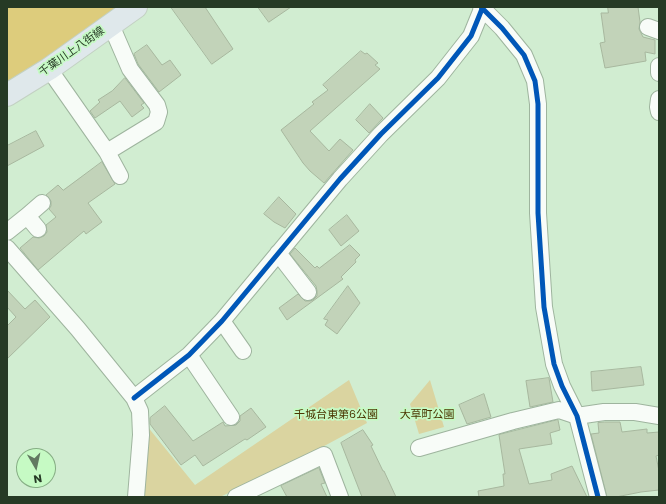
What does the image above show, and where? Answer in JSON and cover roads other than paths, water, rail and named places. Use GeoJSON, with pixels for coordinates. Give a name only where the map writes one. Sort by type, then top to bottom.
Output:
{"type":"FeatureCollection","features":[{"type":"Feature","properties":{"kind":"main road","name":"千葉川上八街線"},"geometry":{"type":"LineString","coordinates":[[7,95],[49,68],[136,7]]}},
{"type":"Feature","properties":{"kind":"street"},"geometry":{"type":"LineString","coordinates":[[134,398],[189,354],[222,321],[278,253],[381,134],[438,78],[471,36],[481,8],[502,28],[524,55],[535,81],[538,104],[538,213],[544,307],[554,364],[562,386],[577,416],[598,497]]}},
{"type":"Feature","properties":{"kind":"street"},"geometry":{"type":"LineString","coordinates":[[107,152],[156,122],[158,112],[157,105],[130,69],[111,25]]}},
{"type":"Feature","properties":{"kind":"street"},"geometry":{"type":"LineString","coordinates":[[659,66],[659,73]]}},
{"type":"Feature","properties":{"kind":"street"},"geometry":{"type":"LineString","coordinates":[[49,68],[107,152],[120,176]]}},
{"type":"Feature","properties":{"kind":"street"},"geometry":{"type":"LineString","coordinates":[[659,99],[659,112]]}},
{"type":"Feature","properties":{"kind":"street"},"geometry":{"type":"LineString","coordinates":[[7,232],[42,203]]}},
{"type":"Feature","properties":{"kind":"street"},"geometry":{"type":"LineString","coordinates":[[27,216],[38,229]]}},
{"type":"Feature","properties":{"kind":"street"},"geometry":{"type":"LineString","coordinates":[[7,248],[78,329],[134,398],[140,411],[141,435],[136,497]]}},
{"type":"Feature","properties":{"kind":"street"},"geometry":{"type":"LineString","coordinates":[[278,253],[308,292]]}},
{"type":"Feature","properties":{"kind":"street"},"geometry":{"type":"LineString","coordinates":[[222,321],[243,352]]}},
{"type":"Feature","properties":{"kind":"street"},"geometry":{"type":"LineString","coordinates":[[189,354],[231,417]]}},
{"type":"Feature","properties":{"kind":"street"},"geometry":{"type":"LineString","coordinates":[[419,448],[513,421],[559,410],[577,416],[604,412],[635,412],[659,416]]}},
{"type":"Feature","properties":{"kind":"street"},"geometry":{"type":"LineString","coordinates":[[236,497],[324,455],[340,497]]}},
{"type":"Feature","properties":{"kind":"park label","name":"千城台東第6公園"},"geometry":{"type":"Point","coordinates":[336,415]}},
{"type":"Feature","properties":{"kind":"park label","name":"大草町公園"},"geometry":{"type":"Point","coordinates":[427,415]}}]}
